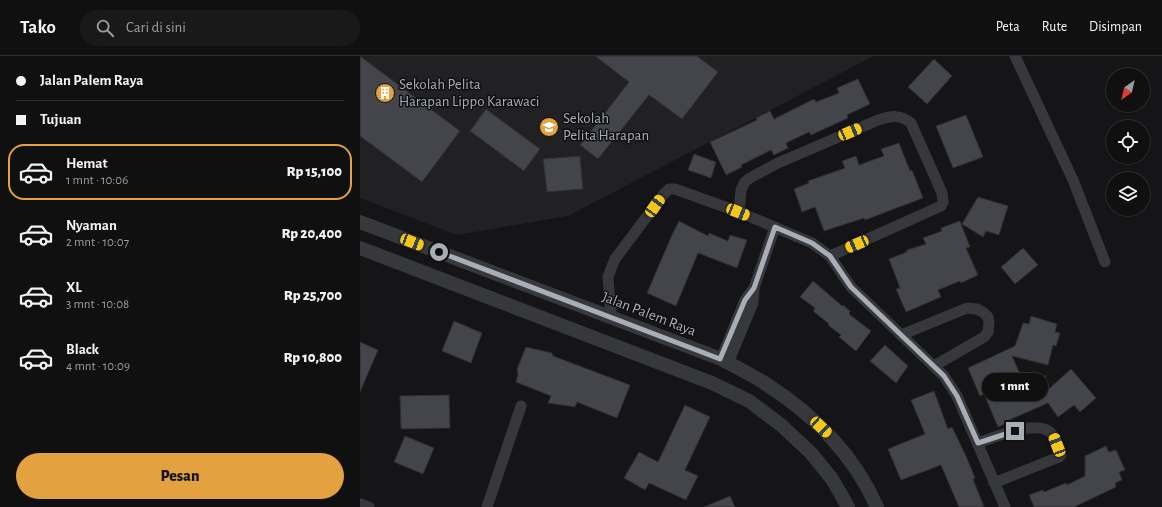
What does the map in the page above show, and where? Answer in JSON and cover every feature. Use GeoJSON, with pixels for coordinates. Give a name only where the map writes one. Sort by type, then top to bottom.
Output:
{"type":"FeatureCollection","features":[{"type":"Feature","properties":{"kind":"street"},"geometry":{"type":"LineString","coordinates":[[1015,56],[1073,180],[1105,262]]}},
{"type":"Feature","properties":{"kind":"street"},"geometry":{"type":"LineString","coordinates":[[738,212],[741,190],[750,178],[778,163],[878,120],[891,116],[908,120],[911,123],[942,193],[943,202],[941,206],[830,256]]}},
{"type":"Feature","properties":{"kind":"street"},"geometry":{"type":"LineString","coordinates":[[612,318],[608,277],[615,259],[665,192],[669,189],[675,189],[738,212],[812,243],[830,256],[851,287],[944,376],[957,396],[1005,507]]}},
{"type":"Feature","properties":{"kind":"street","name":"Jalan Palem Raya"},"geometry":{"type":"LineString","coordinates":[[360,222],[724,361],[766,383],[800,407],[831,436],[854,466],[877,507]]}},
{"type":"Feature","properties":{"kind":"street"},"geometry":{"type":"LineString","coordinates":[[724,361],[745,300],[754,288],[775,227]]}},
{"type":"Feature","properties":{"kind":"street"},"geometry":{"type":"LineString","coordinates":[[360,248],[712,382],[749,401],[782,425],[811,453],[832,479],[848,507]]}},
{"type":"Feature","properties":{"kind":"street"},"geometry":{"type":"LineString","coordinates":[[901,335],[967,308],[977,309],[988,317],[989,328],[984,337],[934,366]]}},
{"type":"Feature","properties":{"kind":"street"},"geometry":{"type":"LineString","coordinates":[[487,507],[521,406]]}},
{"type":"Feature","properties":{"kind":"street"},"geometry":{"type":"LineString","coordinates":[[978,443],[1015,431],[1027,429],[1046,430],[1053,436],[1061,455],[994,483]]}},
{"type":"Feature","properties":{"kind":"street"},"geometry":{"type":"LineString","coordinates":[[360,504],[369,507]]}},
{"type":"Feature","properties":{"kind":"shaded area","name":"Sekolah Pelita Harapan"},"geometry":{"type":"Polygon","coordinates":[[[360,56],[874,56],[568,216],[457,235],[360,198],[360,56]]]}},
{"type":"Feature","properties":{"kind":"building","name":"Sekolah Pelita Harapan Lippo Karawaci"},"geometry":{"type":"Polygon","coordinates":[[[360,56],[460,131],[422,182],[360,136],[360,56]]]}},
{"type":"Feature","properties":{"kind":"building"},"geometry":{"type":"Polygon","coordinates":[[[595,56],[697,56],[718,72],[682,119],[649,95],[598,159],[580,145],[629,82],[595,56]]]}},
{"type":"Feature","properties":{"kind":"building"},"geometry":{"type":"Polygon","coordinates":[[[934,59],[952,76],[927,104],[908,87],[934,59]]]}},
{"type":"Feature","properties":{"kind":"building"},"geometry":{"type":"Polygon","coordinates":[[[858,79],[870,104],[847,115],[848,118],[811,135],[809,132],[786,143],[788,148],[774,155],[771,150],[741,165],[742,167],[726,175],[710,142],[757,120],[756,118],[770,111],[774,119],[814,99],[816,102],[839,93],[837,88],[858,79]]]}},
{"type":"Feature","properties":{"kind":"building"},"geometry":{"type":"Polygon","coordinates":[[[486,109],[540,149],[524,171],[470,131],[486,109]]]}},
{"type":"Feature","properties":{"kind":"building"},"geometry":{"type":"Polygon","coordinates":[[[966,115],[983,157],[953,168],[936,126],[966,115]]]}},
{"type":"Feature","properties":{"kind":"building"},"geometry":{"type":"Polygon","coordinates":[[[899,143],[923,198],[865,220],[864,218],[824,231],[815,207],[802,212],[794,189],[809,183],[808,181],[845,168],[842,161],[856,156],[859,165],[884,156],[881,149],[899,143]]]}},
{"type":"Feature","properties":{"kind":"building"},"geometry":{"type":"Polygon","coordinates":[[[694,154],[716,162],[711,178],[688,170],[694,154]]]}},
{"type":"Feature","properties":{"kind":"building"},"geometry":{"type":"Polygon","coordinates":[[[580,156],[583,189],[547,192],[543,159],[580,156]]]}},
{"type":"Feature","properties":{"kind":"building"},"geometry":{"type":"Polygon","coordinates":[[[978,197],[1008,206],[999,235],[986,231],[983,237],[962,224],[978,197]]]}},
{"type":"Feature","properties":{"kind":"building"},"geometry":{"type":"Polygon","coordinates":[[[679,221],[708,236],[709,233],[728,241],[730,235],[747,240],[737,268],[698,253],[676,306],[647,293],[679,221]]]}},
{"type":"Feature","properties":{"kind":"building"},"geometry":{"type":"Polygon","coordinates":[[[960,221],[970,247],[966,248],[978,275],[961,283],[960,281],[938,290],[941,297],[906,312],[896,289],[900,288],[889,259],[907,252],[907,250],[926,244],[923,238],[942,231],[941,228],[960,221]]]}},
{"type":"Feature","properties":{"kind":"building"},"geometry":{"type":"Polygon","coordinates":[[[1023,248],[1038,265],[1015,284],[1001,267],[1023,248]]]}},
{"type":"Feature","properties":{"kind":"building"},"geometry":{"type":"Polygon","coordinates":[[[813,281],[850,311],[849,314],[871,331],[856,351],[839,337],[841,335],[813,311],[815,308],[800,297],[813,281]]]}},
{"type":"Feature","properties":{"kind":"building"},"geometry":{"type":"Polygon","coordinates":[[[1031,316],[1057,324],[1055,332],[1060,333],[1056,346],[1053,345],[1048,365],[1012,356],[1027,389],[1046,375],[1041,396],[1071,369],[1096,398],[1080,412],[1074,405],[1058,417],[1048,403],[1009,420],[1010,422],[998,427],[984,394],[980,396],[968,368],[1015,346],[1023,323],[1029,324],[1031,316]]]}},
{"type":"Feature","properties":{"kind":"building"},"geometry":{"type":"Polygon","coordinates":[[[454,321],[482,333],[471,363],[442,351],[454,321]]]}},
{"type":"Feature","properties":{"kind":"building"},"geometry":{"type":"Polygon","coordinates":[[[360,342],[378,350],[360,392],[360,342]]]}},
{"type":"Feature","properties":{"kind":"building"},"geometry":{"type":"Polygon","coordinates":[[[885,345],[908,366],[896,383],[870,361],[885,345]]]}},
{"type":"Feature","properties":{"kind":"building"},"geometry":{"type":"Polygon","coordinates":[[[526,347],[552,353],[553,356],[630,385],[617,418],[577,402],[575,407],[548,403],[551,396],[516,382],[518,375],[517,369],[526,347]]]}},
{"type":"Feature","properties":{"kind":"building"},"geometry":{"type":"Polygon","coordinates":[[[934,391],[948,429],[952,427],[966,456],[984,507],[959,507],[941,465],[901,480],[888,449],[925,434],[911,400],[934,391]]]}},
{"type":"Feature","properties":{"kind":"building"},"geometry":{"type":"Polygon","coordinates":[[[449,395],[450,428],[401,429],[400,396],[449,395]]]}},
{"type":"Feature","properties":{"kind":"building"},"geometry":{"type":"Polygon","coordinates":[[[685,405],[710,417],[685,470],[698,476],[686,500],[649,483],[645,490],[624,478],[639,452],[658,462],[685,405]]]}},
{"type":"Feature","properties":{"kind":"building"},"geometry":{"type":"Polygon","coordinates":[[[405,436],[434,448],[423,474],[394,462],[405,436]]]}},
{"type":"Feature","properties":{"kind":"building"},"geometry":{"type":"Polygon","coordinates":[[[1106,446],[1109,452],[1116,450],[1125,470],[1119,472],[1122,480],[1115,483],[1116,487],[1074,507],[1034,507],[1029,495],[1043,490],[1044,492],[1066,483],[1067,485],[1085,476],[1085,456],[1106,446]]]}},
{"type":"Feature","properties":{"kind":"building"},"geometry":{"type":"Polygon","coordinates":[[[730,496],[735,507],[704,507],[730,496]]]}},
{"type":"Feature","properties":{"kind":"place","name":"Sekolah Pelita Harapan Lippo Karawaci"},"geometry":{"type":"Point","coordinates":[385,93]}},
{"type":"Feature","properties":{"kind":"place","name":"Sekolah Pelita Harapan"},"geometry":{"type":"Point","coordinates":[549,127]}},
{"type":"Feature","properties":{"kind":"route"},"geometry":{"type":"LineString","coordinates":[[439,252],[720,359],[745,300],[754,288],[775,227],[812,243],[830,256],[851,287],[944,376],[957,396],[978,443],[1015,431]]}}]}
